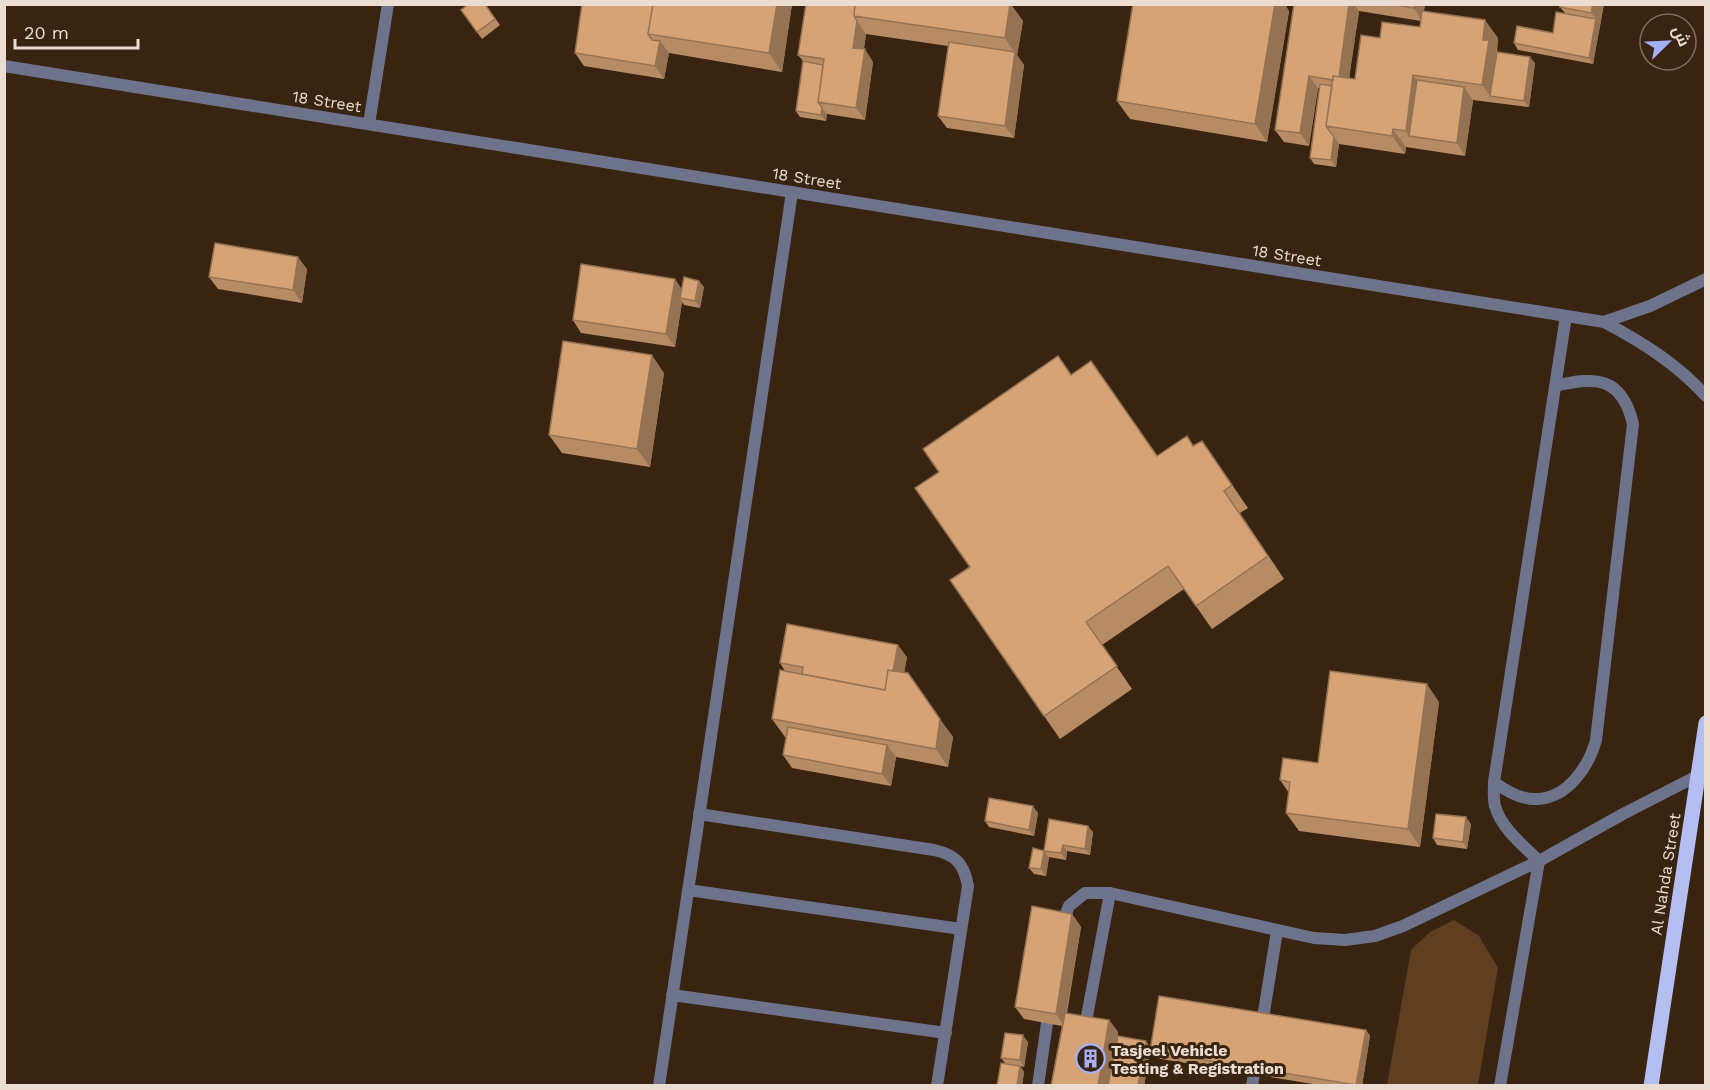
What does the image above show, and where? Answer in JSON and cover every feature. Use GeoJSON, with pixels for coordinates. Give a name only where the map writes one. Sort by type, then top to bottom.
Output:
{"type":"FeatureCollection","features":[{"type":"Feature","properties":{"kind":"main road","name":"Al Nahda Street"},"geometry":{"type":"LineString","coordinates":[[1653,1086],[1706,723]]}},
{"type":"Feature","properties":{"kind":"street"},"geometry":{"type":"LineString","coordinates":[[369,124],[388,4]]}},
{"type":"Feature","properties":{"kind":"street","name":"18 Street"},"geometry":{"type":"LineString","coordinates":[[4,66],[1604,322],[1637,339],[1668,360],[1706,396]]}},
{"type":"Feature","properties":{"kind":"street"},"geometry":{"type":"LineString","coordinates":[[661,1085],[672,994],[792,192]]}},
{"type":"Feature","properties":{"kind":"street","name":"18 Street"},"geometry":{"type":"LineString","coordinates":[[1604,322],[1650,306],[1706,279]]}},
{"type":"Feature","properties":{"kind":"street"},"geometry":{"type":"LineString","coordinates":[[1539,861],[1516,838],[1501,818],[1496,806],[1494,782],[1566,316]]}},
{"type":"Feature","properties":{"kind":"street"},"geometry":{"type":"LineString","coordinates":[[1494,782],[1520,796],[1536,800],[1551,797],[1577,777],[1589,759],[1596,740],[1633,424],[1624,399],[1615,389],[1603,382],[1578,380],[1555,386]]}},
{"type":"Feature","properties":{"kind":"street"},"geometry":{"type":"LineString","coordinates":[[1062,923],[1069,906],[1085,893],[1110,892],[1314,938],[1345,940],[1375,936],[1403,926],[1539,861],[1699,775]]}},
{"type":"Feature","properties":{"kind":"street"},"geometry":{"type":"LineString","coordinates":[[699,814],[947,853],[958,861],[965,873],[968,886],[938,1086]]}},
{"type":"Feature","properties":{"kind":"street"},"geometry":{"type":"LineString","coordinates":[[1500,1086],[1539,861]]}},
{"type":"Feature","properties":{"kind":"street"},"geometry":{"type":"LineString","coordinates":[[688,890],[961,929]]}},
{"type":"Feature","properties":{"kind":"street"},"geometry":{"type":"LineString","coordinates":[[1085,1027],[1110,892]]}},
{"type":"Feature","properties":{"kind":"street"},"geometry":{"type":"LineString","coordinates":[[1263,1018],[1278,931]]}},
{"type":"Feature","properties":{"kind":"street"},"geometry":{"type":"LineString","coordinates":[[672,994],[946,1033]]}},
{"type":"Feature","properties":{"kind":"street"},"geometry":{"type":"LineString","coordinates":[[1038,1086],[1047,1023]]}},
{"type":"Feature","properties":{"kind":"shaded area"},"geometry":{"type":"Polygon","coordinates":[[[1454,920],[1479,936],[1498,968],[1478,1085],[1387,1085],[1411,950],[1430,932],[1454,920]]]}},
{"type":"Feature","properties":{"kind":"building"},"geometry":{"type":"Polygon","coordinates":[[[469,4],[485,4],[495,19],[477,32],[461,10],[469,4]]]}},
{"type":"Feature","properties":{"kind":"building"},"geometry":{"type":"Polygon","coordinates":[[[582,4],[653,4],[648,34],[652,40],[660,41],[655,66],[575,53],[582,4]]]}},
{"type":"Feature","properties":{"kind":"building"},"geometry":{"type":"Polygon","coordinates":[[[653,4],[777,4],[769,53],[648,34],[653,4]]]}},
{"type":"Feature","properties":{"kind":"building"},"geometry":{"type":"Polygon","coordinates":[[[806,4],[855,4],[854,16],[857,21],[853,48],[865,49],[856,108],[818,102],[824,59],[798,55],[806,4]]]}},
{"type":"Feature","properties":{"kind":"building"},"geometry":{"type":"Polygon","coordinates":[[[855,4],[1010,4],[1005,38],[854,16],[855,4]]]}},
{"type":"Feature","properties":{"kind":"building"},"geometry":{"type":"Polygon","coordinates":[[[1133,4],[1275,4],[1255,124],[1117,101],[1133,4]]]}},
{"type":"Feature","properties":{"kind":"building"},"geometry":{"type":"Polygon","coordinates":[[[1294,4],[1349,4],[1339,77],[1333,76],[1333,80],[1309,76],[1300,133],[1275,130],[1294,4]]]}},
{"type":"Feature","properties":{"kind":"building"},"geometry":{"type":"Polygon","coordinates":[[[1390,4],[1414,4],[1414,8],[1390,4]]]}},
{"type":"Feature","properties":{"kind":"building"},"geometry":{"type":"Polygon","coordinates":[[[1561,4],[1593,4],[1591,13],[1560,7],[1561,4]]]}},
{"type":"Feature","properties":{"kind":"building"},"geometry":{"type":"Polygon","coordinates":[[[1422,11],[1485,20],[1483,40],[1489,40],[1482,85],[1413,75],[1406,131],[1393,129],[1392,136],[1326,126],[1333,76],[1355,79],[1361,35],[1380,38],[1382,22],[1420,27],[1422,11]]]}},
{"type":"Feature","properties":{"kind":"building"},"geometry":{"type":"Polygon","coordinates":[[[1556,12],[1596,19],[1589,58],[1514,43],[1517,26],[1553,33],[1556,12]]]}},
{"type":"Feature","properties":{"kind":"building"},"geometry":{"type":"Polygon","coordinates":[[[949,42],[1015,52],[1005,126],[938,116],[949,42]]]}},
{"type":"Feature","properties":{"kind":"building"},"geometry":{"type":"Polygon","coordinates":[[[1497,52],[1530,57],[1524,101],[1490,96],[1497,52]]]}},
{"type":"Feature","properties":{"kind":"building"},"geometry":{"type":"Polygon","coordinates":[[[803,61],[823,65],[818,102],[822,108],[821,115],[796,111],[803,61]]]}},
{"type":"Feature","properties":{"kind":"building"},"geometry":{"type":"Polygon","coordinates":[[[1417,80],[1464,87],[1457,143],[1409,136],[1417,80]]]}},
{"type":"Feature","properties":{"kind":"building"},"geometry":{"type":"Polygon","coordinates":[[[1320,84],[1332,86],[1326,126],[1334,137],[1331,160],[1310,158],[1320,84]]]}},
{"type":"Feature","properties":{"kind":"building"},"geometry":{"type":"Polygon","coordinates":[[[215,243],[298,257],[293,290],[209,277],[215,243]]]}},
{"type":"Feature","properties":{"kind":"building"},"geometry":{"type":"Polygon","coordinates":[[[581,264],[675,279],[666,334],[573,320],[581,264]]]}},
{"type":"Feature","properties":{"kind":"building"},"geometry":{"type":"Polygon","coordinates":[[[684,277],[699,281],[695,301],[680,298],[684,277]]]}},
{"type":"Feature","properties":{"kind":"building"},"geometry":{"type":"Polygon","coordinates":[[[563,341],[652,355],[637,449],[549,435],[563,341]]]}},
{"type":"Feature","properties":{"kind":"building"},"geometry":{"type":"Polygon","coordinates":[[[1058,356],[1071,375],[1091,361],[1157,456],[1187,436],[1193,446],[1202,441],[1232,485],[1224,491],[1268,556],[1196,606],[1168,566],[1086,622],[1117,666],[1044,716],[950,580],[970,567],[915,488],[939,472],[923,449],[1058,356]]]}},
{"type":"Feature","properties":{"kind":"building"},"geometry":{"type":"Polygon","coordinates":[[[787,624],[898,645],[893,671],[888,670],[885,690],[802,674],[803,667],[780,663],[787,624]]]}},
{"type":"Feature","properties":{"kind":"building"},"geometry":{"type":"Polygon","coordinates":[[[780,670],[885,690],[888,670],[908,673],[940,719],[936,749],[772,719],[780,670]]]}},
{"type":"Feature","properties":{"kind":"building"},"geometry":{"type":"Polygon","coordinates":[[[1330,671],[1427,684],[1408,829],[1286,813],[1290,782],[1280,780],[1283,758],[1318,763],[1330,671]]]}},
{"type":"Feature","properties":{"kind":"building"},"geometry":{"type":"Polygon","coordinates":[[[788,727],[887,745],[882,774],[783,755],[788,727]]]}},
{"type":"Feature","properties":{"kind":"building"},"geometry":{"type":"Polygon","coordinates":[[[989,798],[1033,806],[1029,830],[985,821],[989,798]]]}},
{"type":"Feature","properties":{"kind":"building"},"geometry":{"type":"Polygon","coordinates":[[[1436,814],[1466,817],[1463,842],[1433,838],[1436,814]]]}},
{"type":"Feature","properties":{"kind":"building"},"geometry":{"type":"Polygon","coordinates":[[[1049,819],[1088,826],[1085,849],[1063,845],[1061,853],[1044,851],[1049,819]]]}},
{"type":"Feature","properties":{"kind":"building"},"geometry":{"type":"Polygon","coordinates":[[[1033,848],[1044,851],[1041,869],[1029,868],[1033,848]]]}},
{"type":"Feature","properties":{"kind":"building"},"geometry":{"type":"Polygon","coordinates":[[[1032,906],[1072,914],[1056,1014],[1015,1007],[1032,906]]]}},
{"type":"Feature","properties":{"kind":"building"},"geometry":{"type":"Polygon","coordinates":[[[1159,996],[1366,1030],[1356,1085],[1150,1051],[1159,996]]]}},
{"type":"Feature","properties":{"kind":"building","name":"Tasjeel Vehicle Testing & Registration"},"geometry":{"type":"Polygon","coordinates":[[[1065,1013],[1109,1020],[1098,1086],[1051,1086],[1065,1013]]]}},
{"type":"Feature","properties":{"kind":"building"},"geometry":{"type":"Polygon","coordinates":[[[1005,1033],[1023,1035],[1020,1060],[1001,1058],[1005,1033]]]}},
{"type":"Feature","properties":{"kind":"building"},"geometry":{"type":"Polygon","coordinates":[[[1118,1036],[1146,1041],[1138,1086],[1108,1085],[1118,1036]]]}},
{"type":"Feature","properties":{"kind":"building"},"geometry":{"type":"Polygon","coordinates":[[[1001,1063],[1020,1066],[1017,1086],[997,1086],[1001,1063]]]}},
{"type":"Feature","properties":{"kind":"place","name":"Tasjeel Vehicle Testing & Registration"},"geometry":{"type":"Point","coordinates":[1090,1059]}}]}
